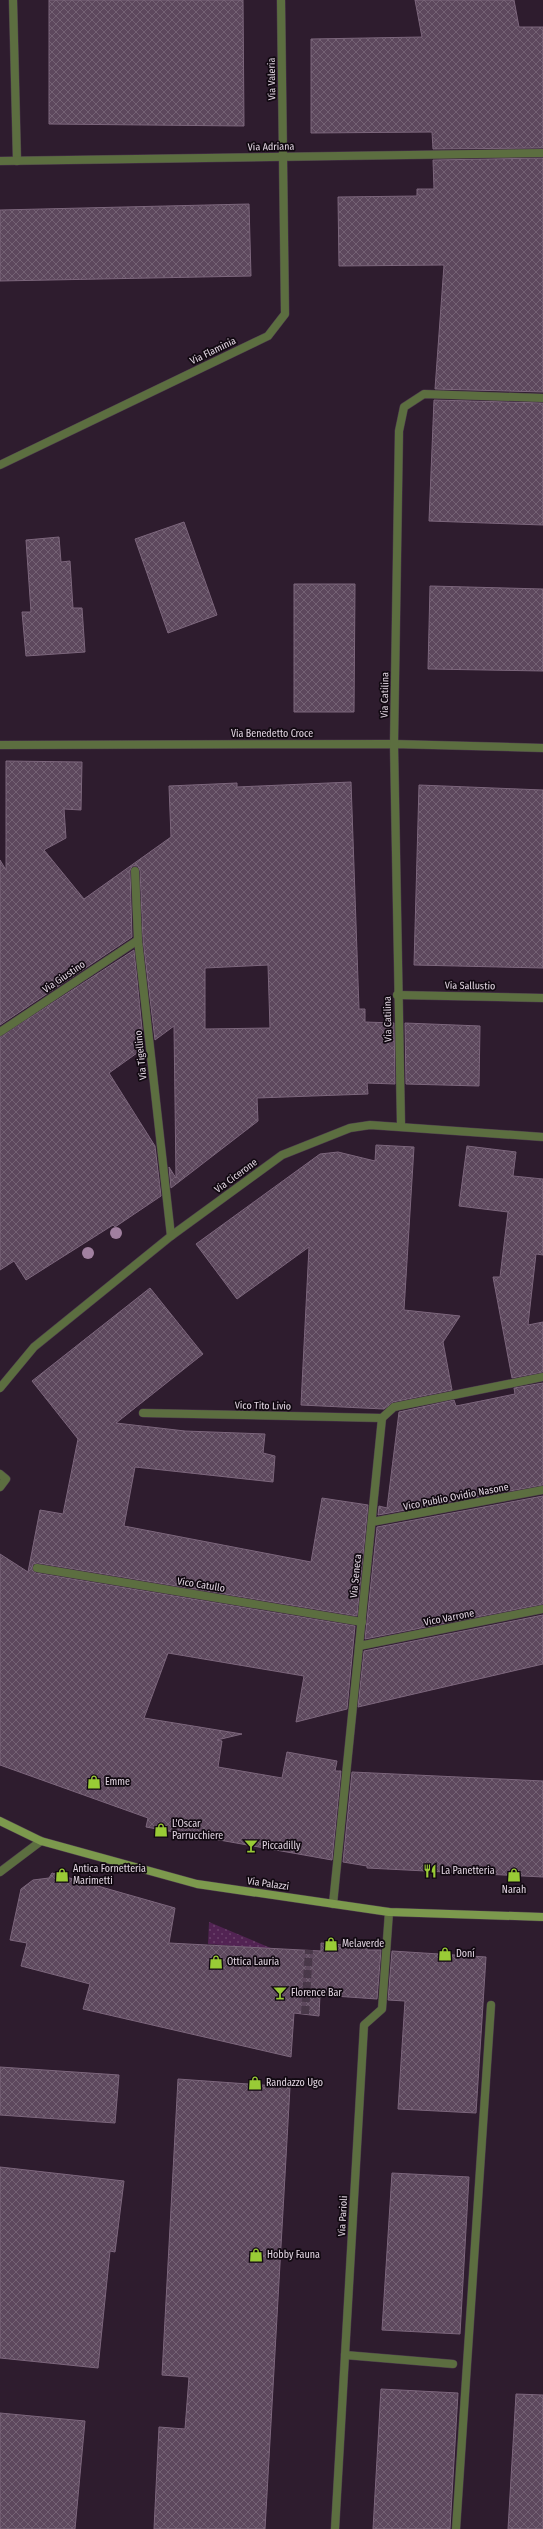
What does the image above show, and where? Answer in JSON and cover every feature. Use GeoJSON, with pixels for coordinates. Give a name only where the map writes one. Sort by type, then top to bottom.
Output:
{"type":"FeatureCollection","features":[{"type":"Feature","properties":{"kind":"street"},"geometry":{"type":"LineString","coordinates":[[13,0],[17,161]]}},
{"type":"Feature","properties":{"kind":"street","name":"Via Valeria"},"geometry":{"type":"LineString","coordinates":[[281,0],[284,157]]}},
{"type":"Feature","properties":{"kind":"street","name":"Via Adriana"},"geometry":{"type":"LineString","coordinates":[[0,162],[543,153]]}},
{"type":"Feature","properties":{"kind":"street","name":"Via Flaminia"},"geometry":{"type":"LineString","coordinates":[[0,465],[268,336],[285,314],[284,157]]}},
{"type":"Feature","properties":{"kind":"street","name":"Via Catilina"},"geometry":{"type":"LineString","coordinates":[[401,1125],[397,995],[394,744],[398,431],[404,407],[424,394],[543,398]]}},
{"type":"Feature","properties":{"kind":"street","name":"Via Benedetto Croce"},"geometry":{"type":"LineString","coordinates":[[0,745],[394,744],[543,748]]}},
{"type":"Feature","properties":{"kind":"street","name":"Via Tigellino"},"geometry":{"type":"LineString","coordinates":[[135,871],[138,940],[171,1236]]}},
{"type":"Feature","properties":{"kind":"street","name":"Via Giustino"},"geometry":{"type":"LineString","coordinates":[[0,1032],[138,940]]}},
{"type":"Feature","properties":{"kind":"street","name":"Via Sallustio"},"geometry":{"type":"LineString","coordinates":[[397,995],[543,998]]}},
{"type":"Feature","properties":{"kind":"street","name":"Via Cicerone"},"geometry":{"type":"LineString","coordinates":[[0,1388],[34,1347],[171,1236],[282,1155],[350,1128],[370,1125],[401,1125],[543,1137]]}},
{"type":"Feature","properties":{"kind":"street"},"geometry":{"type":"LineString","coordinates":[[382,1418],[394,1407],[543,1377]]}},
{"type":"Feature","properties":{"kind":"street","name":"Vico Tito Livio"},"geometry":{"type":"LineString","coordinates":[[143,1413],[382,1418]]}},
{"type":"Feature","properties":{"kind":"street","name":"Via Seneca"},"geometry":{"type":"LineString","coordinates":[[334,1904],[382,1418]]}},
{"type":"Feature","properties":{"kind":"street"},"geometry":{"type":"LineString","coordinates":[[0,1474],[6,1479],[0,1486]]}},
{"type":"Feature","properties":{"kind":"street","name":"Vico Publio Ovidio Nasone"},"geometry":{"type":"LineString","coordinates":[[372,1522],[543,1490]]}},
{"type":"Feature","properties":{"kind":"street","name":"Vico Catullo"},"geometry":{"type":"LineString","coordinates":[[37,1568],[362,1622]]}},
{"type":"Feature","properties":{"kind":"street","name":"Vico Varrone"},"geometry":{"type":"LineString","coordinates":[[359,1646],[543,1609]]}},
{"type":"Feature","properties":{"kind":"street","name":"Via Palazzi"},"geometry":{"type":"LineString","coordinates":[[0,1821],[41,1841],[197,1884],[389,1912],[543,1918]]}},
{"type":"Feature","properties":{"kind":"street"},"geometry":{"type":"LineString","coordinates":[[0,1872],[41,1841]]}},
{"type":"Feature","properties":{"kind":"street","name":"Via Parioli"},"geometry":{"type":"LineString","coordinates":[[335,2529],[364,2026],[382,2008],[389,1912]]}},
{"type":"Feature","properties":{"kind":"street"},"geometry":{"type":"LineString","coordinates":[[456,2529],[491,2005]]}},
{"type":"Feature","properties":{"kind":"street"},"geometry":{"type":"LineString","coordinates":[[345,2355],[453,2364]]}},
{"type":"Feature","properties":{"kind":"shaded area"},"geometry":{"type":"Polygon","coordinates":[[[209,1922],[273,1949],[208,1944],[209,1922]]]}},
{"type":"Feature","properties":{"kind":"building"},"geometry":{"type":"Polygon","coordinates":[[[49,0],[243,0],[244,126],[49,124],[49,0]]]}},
{"type":"Feature","properties":{"kind":"building"},"geometry":{"type":"Polygon","coordinates":[[[415,0],[514,0],[519,27],[543,27],[543,148],[433,149],[432,132],[311,133],[311,39],[422,37],[415,0]]]}},
{"type":"Feature","properties":{"kind":"building"},"geometry":{"type":"Polygon","coordinates":[[[543,158],[543,392],[435,389],[444,265],[339,266],[338,197],[417,196],[417,189],[434,189],[433,160],[543,158]]]}},
{"type":"Feature","properties":{"kind":"building"},"geometry":{"type":"Polygon","coordinates":[[[249,204],[251,276],[0,281],[0,210],[249,204]]]}},
{"type":"Feature","properties":{"kind":"building"},"geometry":{"type":"Polygon","coordinates":[[[434,400],[543,403],[543,525],[429,521],[434,400]]]}},
{"type":"Feature","properties":{"kind":"building"},"geometry":{"type":"Polygon","coordinates":[[[184,522],[217,615],[168,633],[135,539],[184,522]]]}},
{"type":"Feature","properties":{"kind":"building"},"geometry":{"type":"Polygon","coordinates":[[[59,537],[61,562],[70,561],[73,608],[82,608],[85,652],[26,656],[22,612],[31,612],[26,540],[59,537]]]}},
{"type":"Feature","properties":{"kind":"building"},"geometry":{"type":"Polygon","coordinates":[[[294,584],[355,584],[354,712],[294,712],[294,584]]]}},
{"type":"Feature","properties":{"kind":"building"},"geometry":{"type":"Polygon","coordinates":[[[430,586],[543,589],[543,671],[428,669],[430,586]]]}},
{"type":"Feature","properties":{"kind":"building"},"geometry":{"type":"Polygon","coordinates":[[[6,761],[82,762],[81,810],[64,809],[66,838],[44,850],[84,899],[171,837],[169,786],[237,783],[237,787],[351,782],[359,1009],[365,1009],[365,1022],[394,1023],[395,1084],[367,1083],[368,1094],[257,1098],[258,1121],[171,1188],[169,1167],[176,1178],[174,1026],[155,1040],[143,940],[140,871],[138,866],[132,866],[130,871],[132,937],[0,1025],[0,860],[6,870],[6,761]],[[268,965],[205,968],[205,1029],[270,1028],[268,965]]]}},
{"type":"Feature","properties":{"kind":"building"},"geometry":{"type":"Polygon","coordinates":[[[419,785],[543,790],[543,968],[414,965],[419,785]]]}},
{"type":"Feature","properties":{"kind":"building"},"geometry":{"type":"Polygon","coordinates":[[[134,950],[144,1048],[109,1073],[155,1146],[161,1196],[115,1227],[113,1225],[26,1280],[14,1261],[0,1270],[0,1037],[134,950]]]}},
{"type":"Feature","properties":{"kind":"building"},"geometry":{"type":"Polygon","coordinates":[[[405,1023],[480,1026],[479,1086],[406,1084],[405,1023]]]}},
{"type":"Feature","properties":{"kind":"building"},"geometry":{"type":"Polygon","coordinates":[[[376,1145],[414,1147],[404,1310],[460,1316],[443,1342],[452,1390],[393,1402],[384,1409],[301,1405],[309,1247],[237,1299],[196,1244],[320,1154],[338,1152],[375,1161],[376,1145]]]}},
{"type":"Feature","properties":{"kind":"building"},"geometry":{"type":"Polygon","coordinates":[[[467,1146],[516,1152],[513,1176],[543,1179],[543,1255],[536,1254],[528,1325],[543,1322],[543,1372],[512,1378],[493,1277],[500,1277],[508,1212],[459,1206],[467,1146]]]}},
{"type":"Feature","properties":{"kind":"building"},"geometry":{"type":"Polygon","coordinates":[[[150,1288],[203,1354],[116,1423],[185,1431],[265,1434],[263,1453],[275,1456],[273,1482],[135,1467],[124,1526],[311,1562],[322,1498],[368,1505],[357,1616],[38,1563],[33,1564],[32,1570],[36,1573],[355,1626],[347,1709],[296,1722],[304,1676],[168,1653],[144,1718],[242,1734],[217,1740],[222,1741],[218,1767],[282,1778],[287,1752],[337,1761],[335,1771],[341,1771],[332,1860],[146,1827],[148,1818],[0,1765],[0,1554],[28,1572],[40,1510],[63,1514],[78,1439],[32,1381],[150,1288]]]}},
{"type":"Feature","properties":{"kind":"building"},"geometry":{"type":"Polygon","coordinates":[[[543,1383],[543,1485],[378,1515],[379,1506],[387,1508],[399,1412],[454,1400],[456,1406],[486,1400],[515,1394],[514,1388],[543,1383]]]}},
{"type":"Feature","properties":{"kind":"building"},"geometry":{"type":"Polygon","coordinates":[[[543,1496],[543,1604],[365,1639],[377,1527],[543,1496]]]}},
{"type":"Feature","properties":{"kind":"building"},"geometry":{"type":"Polygon","coordinates":[[[543,1615],[543,1664],[358,1707],[364,1651],[543,1615]]]}},
{"type":"Feature","properties":{"kind":"building"},"geometry":{"type":"Polygon","coordinates":[[[352,1772],[543,1781],[543,1877],[367,1868],[367,1866],[343,1862],[352,1772]]]}},
{"type":"Feature","properties":{"kind":"building"},"geometry":{"type":"Polygon","coordinates":[[[52,1873],[175,1908],[169,1943],[321,1951],[321,1943],[367,1947],[367,1950],[381,1950],[377,1999],[320,1995],[319,2016],[294,2013],[291,2057],[83,2009],[90,1984],[21,1966],[27,1943],[10,1940],[21,1889],[33,1880],[49,1878],[52,1873]]]}},
{"type":"Feature","properties":{"kind":"building"},"geometry":{"type":"Polygon","coordinates":[[[392,1951],[486,1957],[476,2113],[398,2109],[405,2001],[388,2000],[392,1951]]]}},
{"type":"Feature","properties":{"kind":"building"},"geometry":{"type":"Polygon","coordinates":[[[0,2067],[119,2075],[115,2123],[0,2115],[0,2067]]]}},
{"type":"Feature","properties":{"kind":"building"},"geometry":{"type":"Polygon","coordinates":[[[178,2079],[290,2087],[265,2529],[154,2529],[159,2427],[185,2429],[189,2377],[162,2375],[178,2079]]]}},
{"type":"Feature","properties":{"kind":"building"},"geometry":{"type":"Polygon","coordinates":[[[0,2167],[124,2181],[115,2252],[110,2251],[98,2368],[0,2358],[0,2167]]]}},
{"type":"Feature","properties":{"kind":"building"},"geometry":{"type":"Polygon","coordinates":[[[392,2173],[469,2177],[460,2334],[382,2330],[392,2173]]]}},
{"type":"Feature","properties":{"kind":"building"},"geometry":{"type":"Polygon","coordinates":[[[381,2389],[458,2393],[450,2529],[373,2529],[381,2389]]]}},
{"type":"Feature","properties":{"kind":"building"},"geometry":{"type":"Polygon","coordinates":[[[516,2394],[543,2395],[543,2529],[508,2529],[516,2394]]]}},
{"type":"Feature","properties":{"kind":"building"},"geometry":{"type":"Polygon","coordinates":[[[0,2413],[85,2421],[75,2529],[0,2529],[0,2413]]]}},
{"type":"Feature","properties":{"kind":"tunnel"},"geometry":{"type":"LineString","coordinates":[[305,2014],[309,1950]]}},
{"type":"Feature","properties":{"kind":"place","name":"Emme"},"geometry":{"type":"Point","coordinates":[94,1782]}},
{"type":"Feature","properties":{"kind":"place","name":"L'Oscar Parrucchiere"},"geometry":{"type":"Point","coordinates":[161,1830]}},
{"type":"Feature","properties":{"kind":"place","name":"Piccadilly"},"geometry":{"type":"Point","coordinates":[251,1846]}},
{"type":"Feature","properties":{"kind":"place","name":"La Panetteria"},"geometry":{"type":"Point","coordinates":[430,1871]}},
{"type":"Feature","properties":{"kind":"place","name":"Antica Fornetteria Marimetti"},"geometry":{"type":"Point","coordinates":[62,1875]}},
{"type":"Feature","properties":{"kind":"place","name":"Narah"},"geometry":{"type":"Point","coordinates":[514,1875]}},
{"type":"Feature","properties":{"kind":"place","name":"Melaverde"},"geometry":{"type":"Point","coordinates":[331,1944]}},
{"type":"Feature","properties":{"kind":"place","name":"Doní"},"geometry":{"type":"Point","coordinates":[445,1954]}},
{"type":"Feature","properties":{"kind":"place","name":"Ottica Lauria"},"geometry":{"type":"Point","coordinates":[216,1962]}},
{"type":"Feature","properties":{"kind":"place","name":"Florence Bar"},"geometry":{"type":"Point","coordinates":[280,1993]}},
{"type":"Feature","properties":{"kind":"place","name":"Randazzo Ugo"},"geometry":{"type":"Point","coordinates":[255,2083]}},
{"type":"Feature","properties":{"kind":"place","name":"Hobby Fauna"},"geometry":{"type":"Point","coordinates":[256,2255]}}]}
